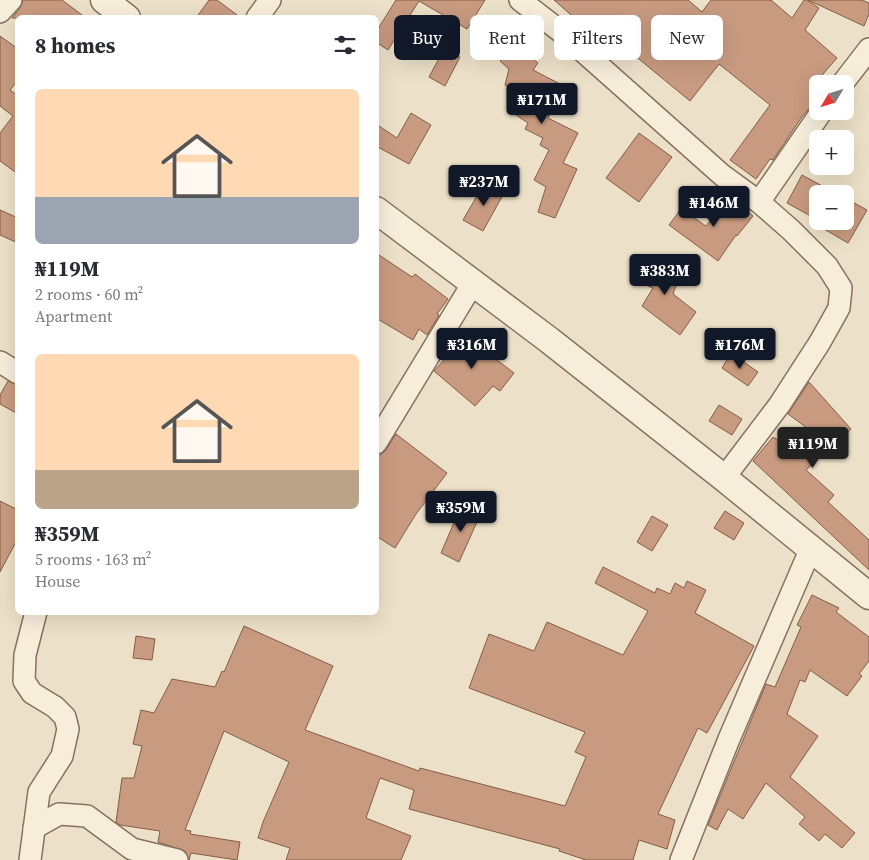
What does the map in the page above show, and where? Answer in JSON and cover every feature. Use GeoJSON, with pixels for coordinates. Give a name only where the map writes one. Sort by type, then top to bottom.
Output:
{"type":"FeatureCollection","features":[{"type":"Feature","properties":{"kind":"street"},"geometry":{"type":"LineString","coordinates":[[0,12],[11,0]]}},
{"type":"Feature","properties":{"kind":"street"},"geometry":{"type":"LineString","coordinates":[[104,0],[123,15]]}},
{"type":"Feature","properties":{"kind":"street"},"geometry":{"type":"LineString","coordinates":[[259,15],[270,0]]}},
{"type":"Feature","properties":{"kind":"street"},"geometry":{"type":"LineString","coordinates":[[520,0],[560,30],[722,175],[759,202],[791,230],[827,266],[841,288],[839,308],[810,358],[780,404],[724,478]]}},
{"type":"Feature","properties":{"kind":"street"},"geometry":{"type":"LineString","coordinates":[[849,75],[869,49]]}},
{"type":"Feature","properties":{"kind":"street"},"geometry":{"type":"LineString","coordinates":[[759,202],[816,120]]}},
{"type":"Feature","properties":{"kind":"street"},"geometry":{"type":"LineString","coordinates":[[379,212],[549,340],[724,478],[869,596]]}},
{"type":"Feature","properties":{"kind":"street"},"geometry":{"type":"LineString","coordinates":[[379,439],[473,283]]}},
{"type":"Feature","properties":{"kind":"street"},"geometry":{"type":"LineString","coordinates":[[0,362],[15,371]]}},
{"type":"Feature","properties":{"kind":"street"},"geometry":{"type":"LineString","coordinates":[[681,860],[729,739],[810,548]]}},
{"type":"Feature","properties":{"kind":"street"},"geometry":{"type":"LineString","coordinates":[[30,860],[39,792],[62,756],[68,729],[65,717],[55,707],[32,693],[24,681],[25,655],[35,615]]}},
{"type":"Feature","properties":{"kind":"street"},"geometry":{"type":"LineString","coordinates":[[34,828],[59,814],[86,816],[132,849],[177,860]]}},
{"type":"Feature","properties":{"kind":"building"},"geometry":{"type":"Polygon","coordinates":[[[23,0],[62,0],[82,15],[15,15],[15,18],[12,18],[20,8],[23,0]]]}},
{"type":"Feature","properties":{"kind":"building"},"geometry":{"type":"Polygon","coordinates":[[[209,0],[217,0],[237,15],[198,15],[209,0]]]}},
{"type":"Feature","properties":{"kind":"building"},"geometry":{"type":"Polygon","coordinates":[[[396,0],[485,0],[476,15],[470,15],[470,24],[467,29],[460,25],[460,15],[443,15],[419,1],[410,15],[394,15],[394,41],[388,50],[379,44],[379,27],[396,0]]]}},
{"type":"Feature","properties":{"kind":"building"},"geometry":{"type":"Polygon","coordinates":[[[554,0],[688,0],[702,12],[711,0],[771,0],[792,18],[804,0],[807,0],[819,8],[805,30],[837,58],[822,75],[809,75],[809,109],[773,160],[770,159],[756,179],[730,160],[770,105],[719,64],[690,101],[640,60],[641,15],[571,15],[554,0]]]}},
{"type":"Feature","properties":{"kind":"building"},"geometry":{"type":"Polygon","coordinates":[[[808,0],[862,0],[869,3],[869,14],[864,26],[808,0]]]}},
{"type":"Feature","properties":{"kind":"building"},"geometry":{"type":"Polygon","coordinates":[[[0,36],[15,47],[15,84],[10,90],[15,94],[15,172],[0,161],[0,133],[13,116],[0,106],[0,36]]]}},
{"type":"Feature","properties":{"kind":"building"},"geometry":{"type":"Polygon","coordinates":[[[438,60],[458,60],[445,86],[429,77],[438,60]]]}},
{"type":"Feature","properties":{"kind":"building"},"geometry":{"type":"Polygon","coordinates":[[[534,60],[538,63],[533,70],[564,86],[548,118],[578,133],[563,163],[577,169],[555,218],[538,212],[546,187],[534,180],[549,150],[540,145],[543,138],[525,129],[528,123],[510,111],[520,96],[505,85],[509,69],[500,61],[534,60]]]}},
{"type":"Feature","properties":{"kind":"building"},"geometry":{"type":"Polygon","coordinates":[[[411,113],[431,125],[409,164],[379,148],[379,126],[397,138],[411,113]]]}},
{"type":"Feature","properties":{"kind":"building"},"geometry":{"type":"Polygon","coordinates":[[[639,133],[672,157],[639,202],[606,178],[639,133]]]}},
{"type":"Feature","properties":{"kind":"building"},"geometry":{"type":"Polygon","coordinates":[[[802,175],[820,185],[809,185],[809,215],[787,203],[802,175]]]}},
{"type":"Feature","properties":{"kind":"building"},"geometry":{"type":"Polygon","coordinates":[[[485,182],[504,193],[483,231],[463,220],[485,182]]]}},
{"type":"Feature","properties":{"kind":"building"},"geometry":{"type":"Polygon","coordinates":[[[730,197],[753,216],[736,235],[718,261],[669,225],[681,209],[706,226],[730,197]]]}},
{"type":"Feature","properties":{"kind":"building"},"geometry":{"type":"Polygon","coordinates":[[[854,203],[867,210],[848,243],[826,230],[854,230],[854,203]]]}},
{"type":"Feature","properties":{"kind":"building"},"geometry":{"type":"Polygon","coordinates":[[[0,210],[15,217],[15,242],[0,235],[0,210]]]}},
{"type":"Feature","properties":{"kind":"building"},"geometry":{"type":"Polygon","coordinates":[[[379,255],[412,277],[415,274],[448,299],[437,314],[439,315],[427,335],[419,329],[413,340],[379,320],[379,255]]]}},
{"type":"Feature","properties":{"kind":"building"},"geometry":{"type":"Polygon","coordinates":[[[647,259],[681,272],[673,294],[696,312],[680,335],[642,306],[653,288],[638,282],[647,259]]]}},
{"type":"Feature","properties":{"kind":"building"},"geometry":{"type":"Polygon","coordinates":[[[459,331],[514,373],[500,391],[493,386],[475,406],[434,371],[450,353],[447,350],[459,331]]]}},
{"type":"Feature","properties":{"kind":"building"},"geometry":{"type":"Polygon","coordinates":[[[731,353],[758,372],[748,386],[722,368],[731,353]]]}},
{"type":"Feature","properties":{"kind":"building"},"geometry":{"type":"Polygon","coordinates":[[[8,381],[15,384],[15,412],[0,404],[0,395],[8,381]]]}},
{"type":"Feature","properties":{"kind":"building"},"geometry":{"type":"Polygon","coordinates":[[[809,382],[851,429],[806,470],[834,495],[828,502],[869,540],[869,570],[753,461],[773,437],[792,449],[807,428],[788,414],[809,382]]]}},
{"type":"Feature","properties":{"kind":"building"},"geometry":{"type":"Polygon","coordinates":[[[719,405],[742,419],[732,435],[709,421],[719,405]]]}},
{"type":"Feature","properties":{"kind":"building"},"geometry":{"type":"Polygon","coordinates":[[[396,434],[447,473],[416,514],[395,548],[379,538],[379,456],[386,450],[396,434]]]}},
{"type":"Feature","properties":{"kind":"building"},"geometry":{"type":"Polygon","coordinates":[[[0,501],[15,508],[15,544],[0,572],[0,501]]]}},
{"type":"Feature","properties":{"kind":"building"},"geometry":{"type":"Polygon","coordinates":[[[462,504],[481,513],[459,562],[441,553],[462,504]]]}},
{"type":"Feature","properties":{"kind":"building"},"geometry":{"type":"Polygon","coordinates":[[[725,511],[744,523],[734,540],[714,528],[725,511]]]}},
{"type":"Feature","properties":{"kind":"building"},"geometry":{"type":"Polygon","coordinates":[[[652,516],[668,525],[652,551],[637,542],[652,516]]]}},
{"type":"Feature","properties":{"kind":"building"},"geometry":{"type":"Polygon","coordinates":[[[603,567],[655,593],[657,588],[670,594],[675,583],[684,588],[687,581],[706,590],[695,613],[754,646],[707,733],[698,728],[658,814],[675,820],[667,849],[639,840],[633,860],[586,860],[559,851],[560,849],[409,809],[414,790],[380,778],[366,818],[411,836],[401,860],[286,860],[290,848],[258,838],[289,762],[224,731],[185,830],[191,831],[190,834],[240,842],[237,860],[191,853],[189,860],[185,851],[158,842],[160,831],[120,825],[116,822],[122,778],[134,778],[142,746],[133,744],[141,710],[154,713],[172,679],[215,687],[222,671],[224,672],[244,626],[333,666],[305,730],[419,771],[420,768],[565,806],[586,757],[575,752],[585,732],[469,688],[489,634],[534,651],[547,622],[623,655],[648,611],[595,583],[603,567]]]}},
{"type":"Feature","properties":{"kind":"building"},"geometry":{"type":"Polygon","coordinates":[[[812,595],[839,608],[836,612],[869,637],[869,661],[859,674],[862,676],[847,696],[810,670],[805,682],[800,680],[787,714],[818,736],[790,777],[855,833],[842,848],[825,834],[819,841],[799,824],[805,817],[766,783],[743,819],[728,809],[717,830],[708,825],[766,684],[775,687],[801,627],[797,625],[812,595]]]}},
{"type":"Feature","properties":{"kind":"building"},"geometry":{"type":"Polygon","coordinates":[[[136,636],[155,639],[152,660],[133,658],[136,636]]]}}]}
